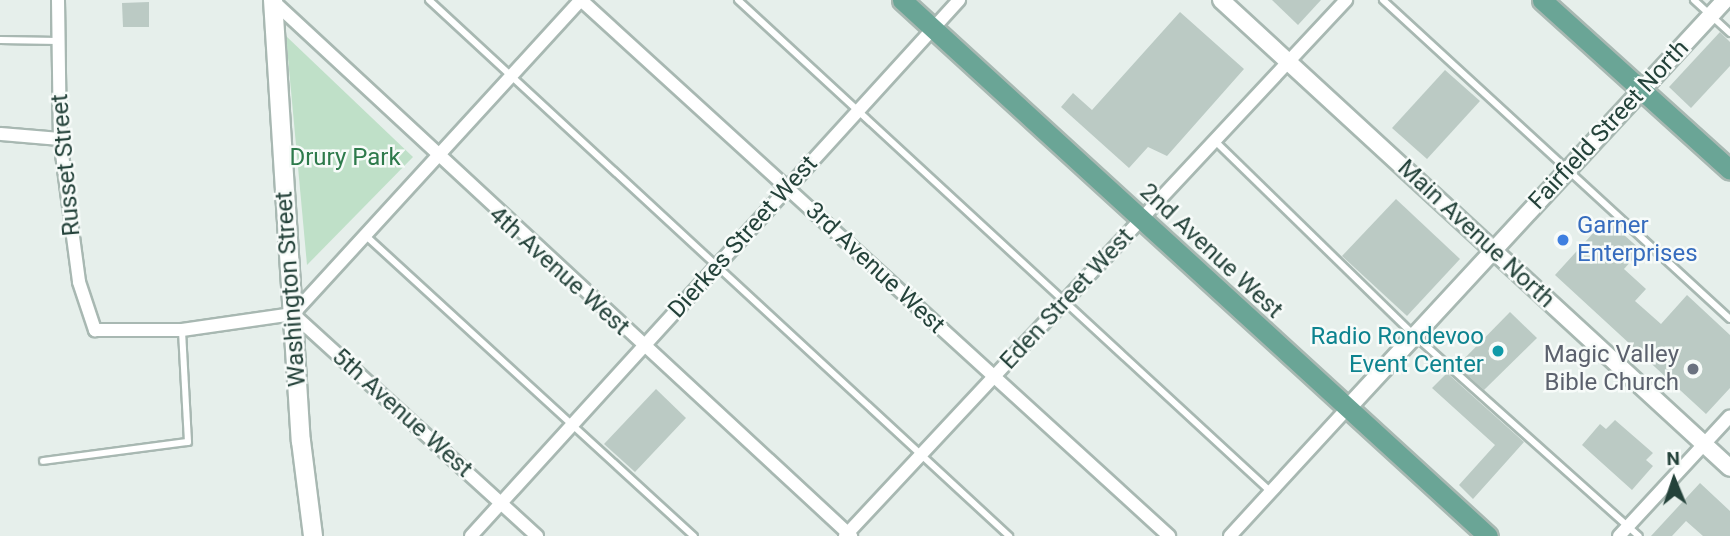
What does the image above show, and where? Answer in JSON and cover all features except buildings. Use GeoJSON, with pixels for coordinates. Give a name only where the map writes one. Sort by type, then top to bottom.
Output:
{"type":"FeatureCollection","features":[{"type":"Feature","properties":{"kind":"main road","name":"2nd Avenue West"},"geometry":{"type":"LineString","coordinates":[[902,0],[1142,219],[1345,411],[1488,536]]}},
{"type":"Feature","properties":{"kind":"main road"},"geometry":{"type":"LineString","coordinates":[[1542,0],[1730,170]]}},
{"type":"Feature","properties":{"kind":"main road","name":"Washington Street"},"geometry":{"type":"LineString","coordinates":[[273,1],[293,314],[313,536]]}},
{"type":"Feature","properties":{"kind":"street","name":"Russet Street"},"geometry":{"type":"LineString","coordinates":[[58,0],[60,139],[79,282],[93,328],[109,335],[182,330]]}},
{"type":"Feature","properties":{"kind":"street"},"geometry":{"type":"LineString","coordinates":[[182,330],[293,314],[581,0]]}},
{"type":"Feature","properties":{"kind":"street","name":"3rd Avenue West"},"geometry":{"type":"LineString","coordinates":[[581,0],[1169,536]]}},
{"type":"Feature","properties":{"kind":"street","name":"Dierkes Street West"},"geometry":{"type":"LineString","coordinates":[[471,536],[959,0]]}},
{"type":"Feature","properties":{"kind":"street","name":"Main Avenue North"},"geometry":{"type":"LineString","coordinates":[[1221,0],[1730,468]]}},
{"type":"Feature","properties":{"kind":"street","name":"Eden Street West"},"geometry":{"type":"LineString","coordinates":[[848,535],[1346,0]]}},
{"type":"Feature","properties":{"kind":"street","name":"Fairfield Street North"},"geometry":{"type":"LineString","coordinates":[[1345,411],[1725,0]]}},
{"type":"Feature","properties":{"kind":"street","name":"4th Avenue West"},"geometry":{"type":"LineString","coordinates":[[273,1],[436,158],[848,535]]}},
{"type":"Feature","properties":{"kind":"street"},"geometry":{"type":"LineString","coordinates":[[0,134],[60,139]]}},
{"type":"Feature","properties":{"kind":"street","name":"5th Avenue West"},"geometry":{"type":"LineString","coordinates":[[293,314],[537,536]]}},
{"type":"Feature","properties":{"kind":"street"},"geometry":{"type":"LineString","coordinates":[[1230,536],[1345,411]]}},
{"type":"Feature","properties":{"kind":"street"},"geometry":{"type":"LineString","coordinates":[[1619,536],[1730,416]]}},
{"type":"Feature","properties":{"kind":"lane"},"geometry":{"type":"LineString","coordinates":[[429,0],[715,268],[1009,536]]}},
{"type":"Feature","properties":{"kind":"lane"},"geometry":{"type":"LineString","coordinates":[[738,0],[1271,492]]}},
{"type":"Feature","properties":{"kind":"lane"},"geometry":{"type":"LineString","coordinates":[[1383,0],[1730,319]]}},
{"type":"Feature","properties":{"kind":"lane"},"geometry":{"type":"LineString","coordinates":[[1694,0],[1730,33]]}},
{"type":"Feature","properties":{"kind":"lane"},"geometry":{"type":"LineString","coordinates":[[0,40],[58,41]]}},
{"type":"Feature","properties":{"kind":"lane"},"geometry":{"type":"LineString","coordinates":[[1215,141],[1415,336],[1639,536]]}},
{"type":"Feature","properties":{"kind":"lane"},"geometry":{"type":"LineString","coordinates":[[365,235],[694,536]]}},
{"type":"Feature","properties":{"kind":"lane"},"geometry":{"type":"LineString","coordinates":[[43,461],[188,442],[182,330]]}},
{"type":"Feature","properties":{"kind":"green space","name":"Drury Park"},"geometry":{"type":"Polygon","coordinates":[[[286,36],[413,157],[307,265],[286,36]]]}},
{"type":"Feature","properties":{"kind":"place","name":"Garner Enterprises"},"geometry":{"type":"Point","coordinates":[1563,240]}},
{"type":"Feature","properties":{"kind":"place","name":"Radio Rondevoo Event Center"},"geometry":{"type":"Point","coordinates":[1498,351]}},
{"type":"Feature","properties":{"kind":"place","name":"Magic Valley Bible Church"},"geometry":{"type":"Point","coordinates":[1693,369]}}]}
